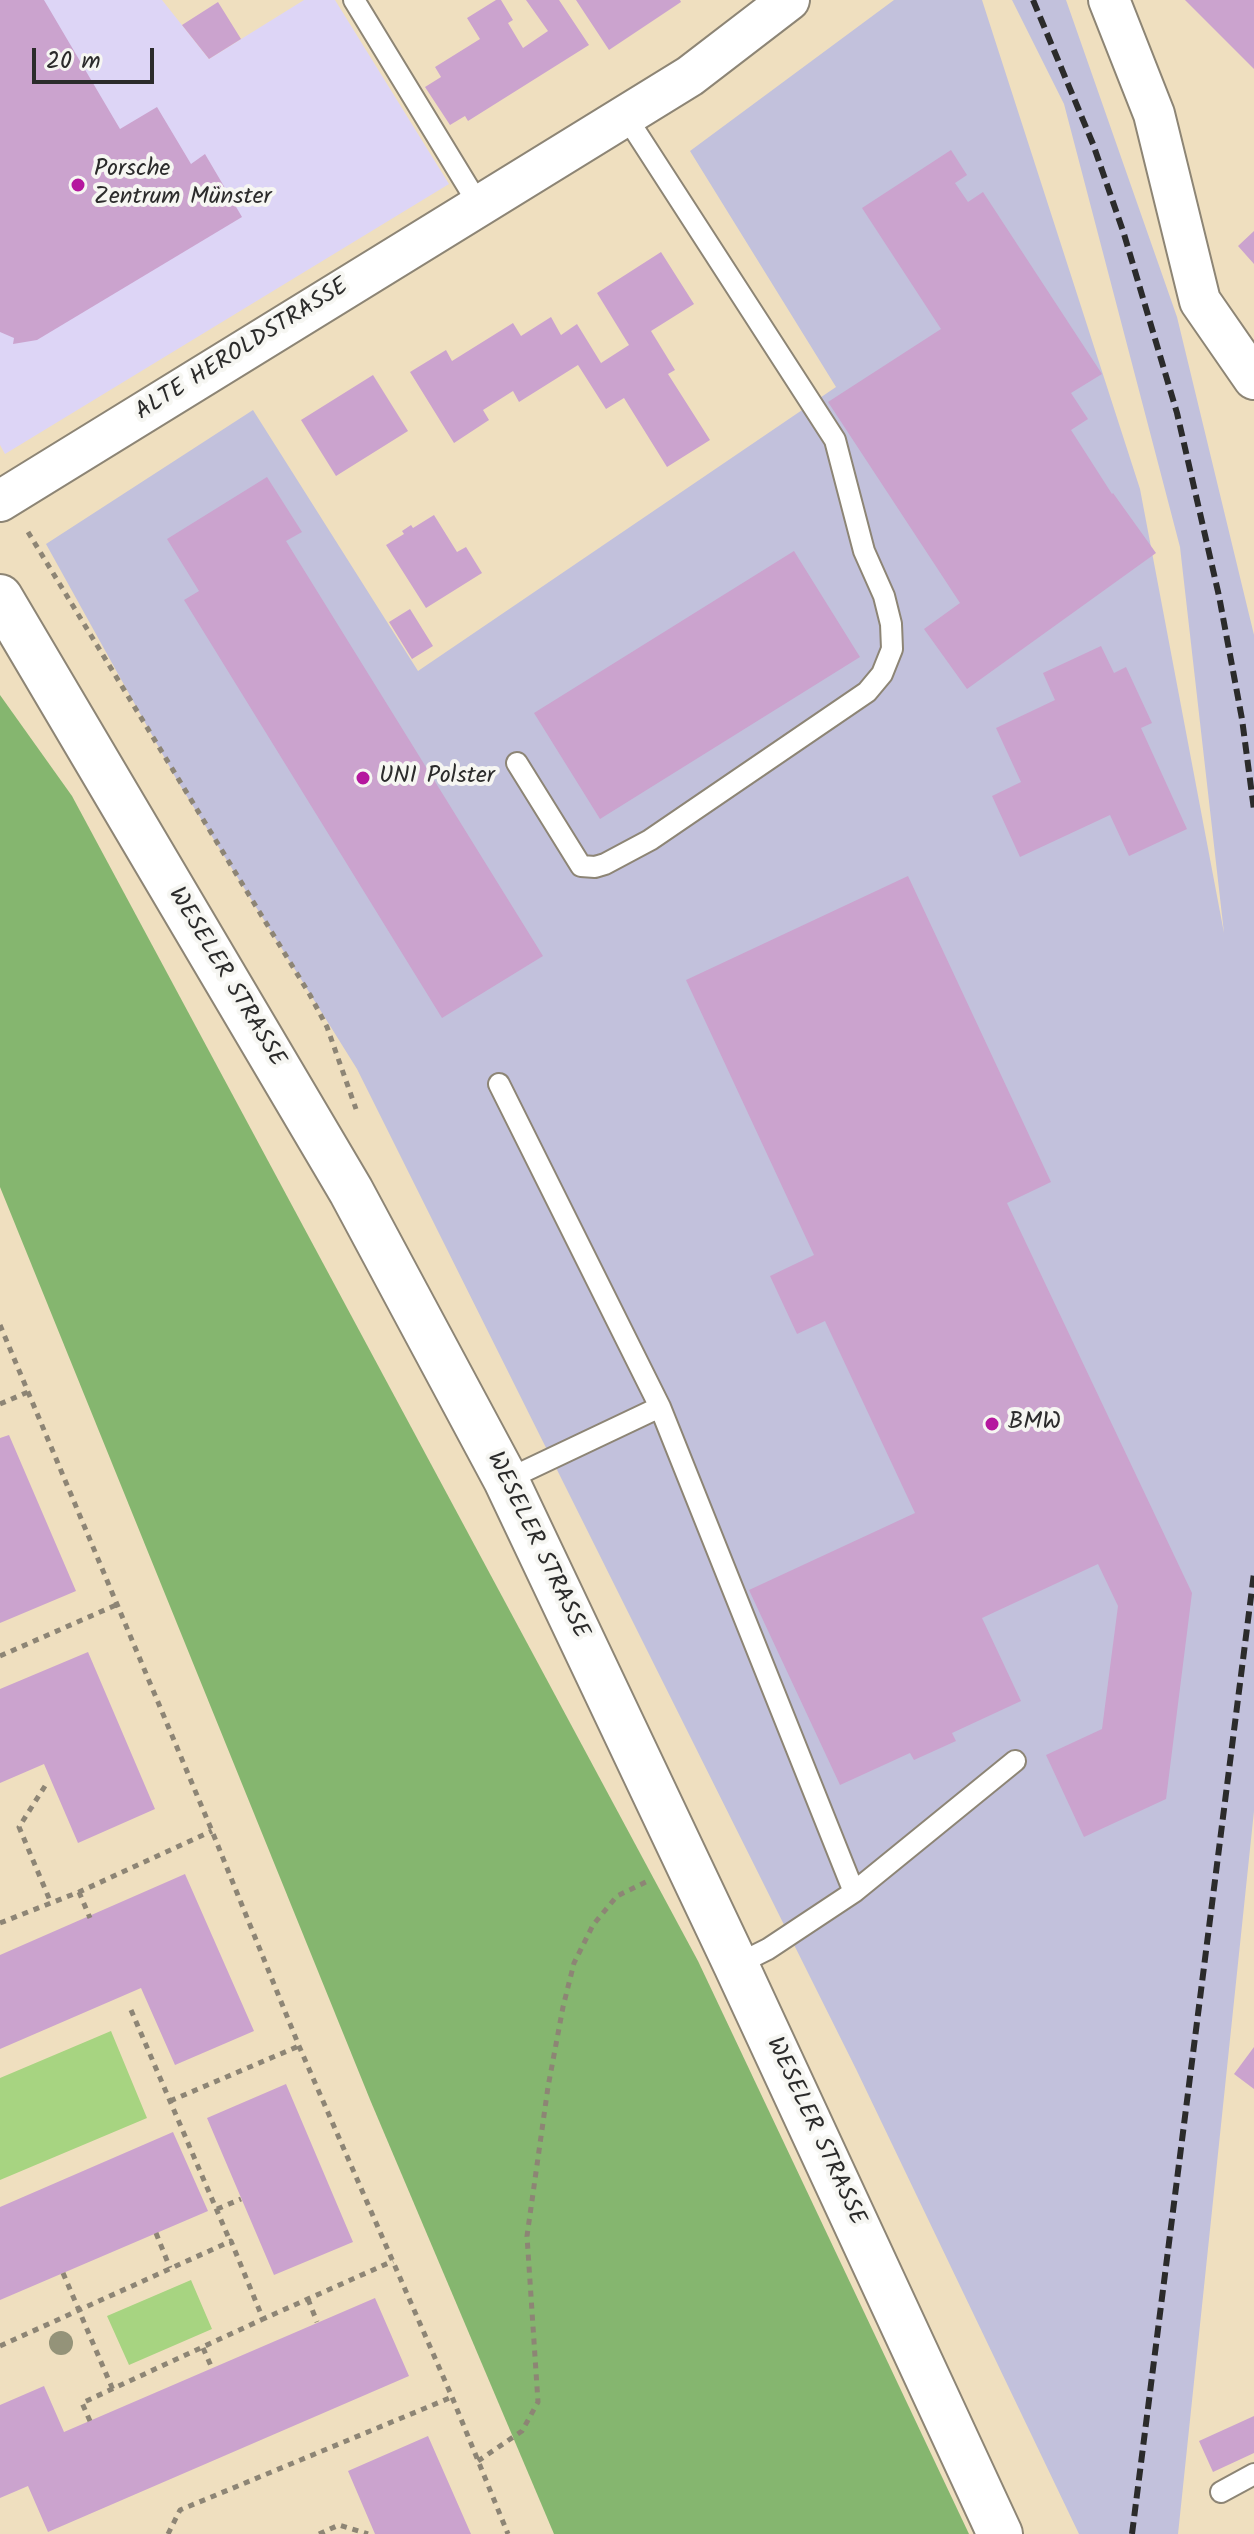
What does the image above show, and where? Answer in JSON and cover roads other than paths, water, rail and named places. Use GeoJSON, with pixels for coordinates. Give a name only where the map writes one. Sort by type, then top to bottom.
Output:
{"type":"FeatureCollection","features":[{"type":"Feature","properties":{"kind":"main road","name":"WESELER STRASSE"},"geometry":{"type":"LineString","coordinates":[[0,597],[351,1191],[506,1480],[736,1965],[1000,2534]]}},
{"type":"Feature","properties":{"kind":"street","name":"ALTE HEROLDSTRASSE"},"geometry":{"type":"LineString","coordinates":[[3,499],[690,76],[789,0]]}},
{"type":"Feature","properties":{"kind":"street"},"geometry":{"type":"LineString","coordinates":[[1109,0],[1154,114],[1200,301],[1254,379]]}},
{"type":"Feature","properties":{"kind":"lane"},"geometry":{"type":"LineString","coordinates":[[354,0],[479,205]]}},
{"type":"Feature","properties":{"kind":"lane"},"geometry":{"type":"LineString","coordinates":[[517,763],[581,866],[605,864],[650,840],[867,692],[882,674],[892,649],[891,624],[884,596],[864,551],[835,440],[625,115]]}},
{"type":"Feature","properties":{"kind":"lane"},"geometry":{"type":"LineString","coordinates":[[499,1084],[660,1407],[854,1892]]}},
{"type":"Feature","properties":{"kind":"lane"},"geometry":{"type":"LineString","coordinates":[[506,1480],[660,1407]]}},
{"type":"Feature","properties":{"kind":"lane"},"geometry":{"type":"LineString","coordinates":[[736,1965],[768,1949],[854,1892],[1015,1761]]}},
{"type":"Feature","properties":{"kind":"lane"},"geometry":{"type":"LineString","coordinates":[[1221,2492],[1254,2474]]}},
{"type":"Feature","properties":{"kind":"railway"},"geometry":{"type":"LineString","coordinates":[[1033,0],[1093,144],[1124,234],[1177,413],[1219,596],[1242,719],[1254,810]]}},
{"type":"Feature","properties":{"kind":"railway"},"geometry":{"type":"LineString","coordinates":[[1132,2534],[1254,1573]]}},
{"type":"Feature","properties":{"kind":"place","name":"Porsche Zentrum Münster"},"geometry":{"type":"Point","coordinates":[78,185]}},
{"type":"Feature","properties":{"kind":"place","name":"UNI Polster"},"geometry":{"type":"Point","coordinates":[363,778]}},
{"type":"Feature","properties":{"kind":"place","name":"BMW"},"geometry":{"type":"Point","coordinates":[992,1424]}}]}
